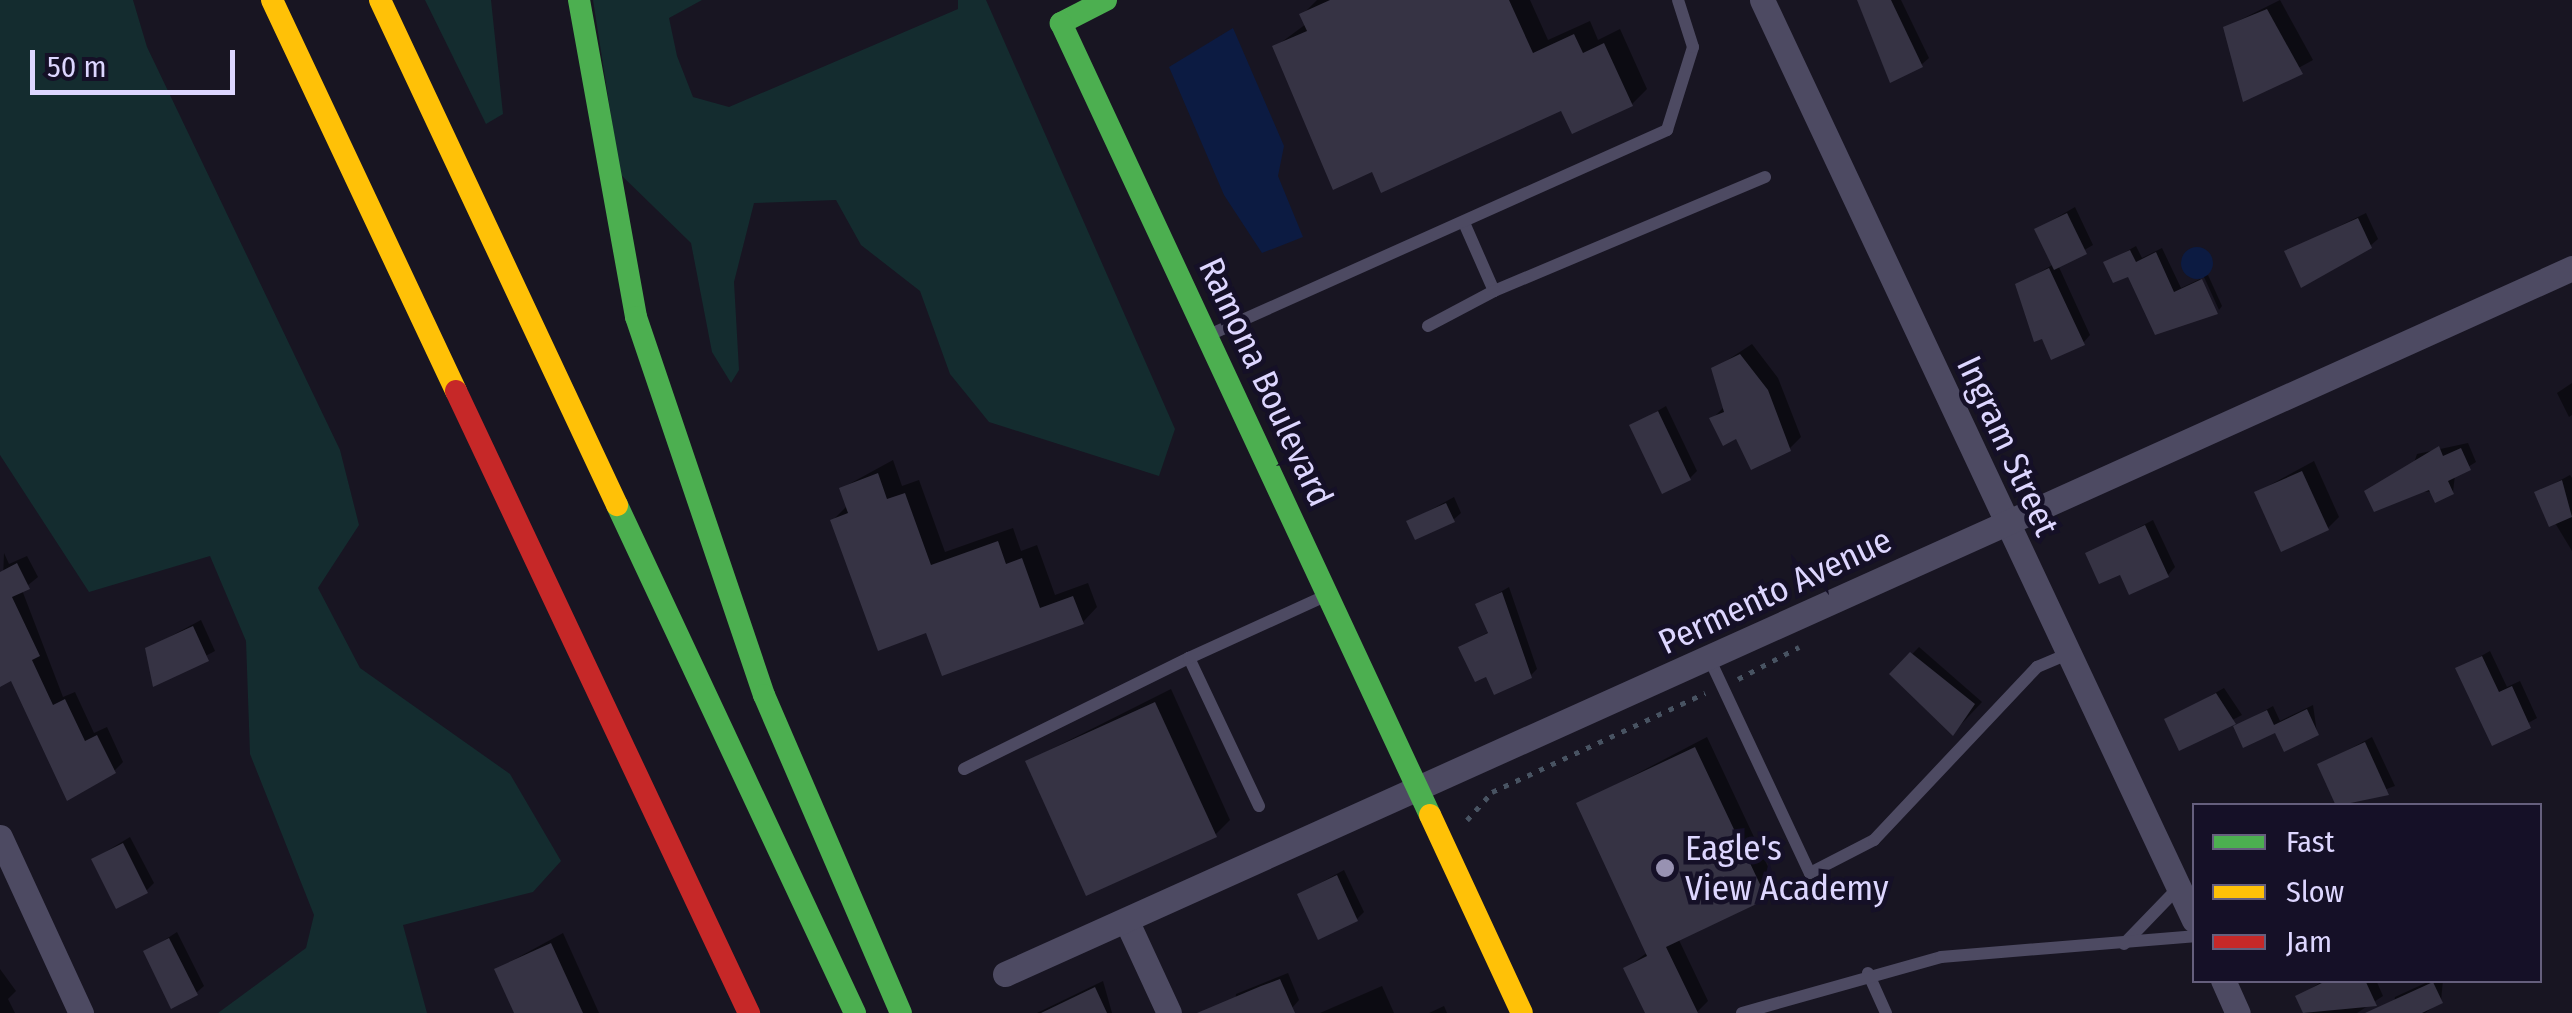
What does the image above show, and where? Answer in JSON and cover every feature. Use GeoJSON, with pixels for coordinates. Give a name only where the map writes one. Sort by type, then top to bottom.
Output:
{"type":"FeatureCollection","features":[{"type":"Feature","properties":{"kind":"main road"},"geometry":{"type":"LineString","coordinates":[[272,0],[749,1013]]}},
{"type":"Feature","properties":{"kind":"main road"},"geometry":{"type":"LineString","coordinates":[[380,0],[855,1013]]}},
{"type":"Feature","properties":{"kind":"main road"},"geometry":{"type":"LineString","coordinates":[[579,0],[636,317],[764,695],[901,1013]]}},
{"type":"Feature","properties":{"kind":"main road"},"geometry":{"type":"LineString","coordinates":[[1055,11],[1106,0]]}},
{"type":"Feature","properties":{"kind":"main road","name":"Ramona Boulevard"},"geometry":{"type":"LineString","coordinates":[[1055,11],[1522,1013]]}},
{"type":"Feature","properties":{"kind":"main road"},"geometry":{"type":"LineString","coordinates":[[304,134],[424,326]]}},
{"type":"Feature","properties":{"kind":"street","name":"Ingram Street"},"geometry":{"type":"LineString","coordinates":[[1762,0],[2192,915]]}},
{"type":"Feature","properties":{"kind":"street","name":"Permento Avenue"},"geometry":{"type":"LineString","coordinates":[[1005,974],[1419,794],[2572,268]]}},
{"type":"Feature","properties":{"kind":"street"},"geometry":{"type":"LineString","coordinates":[[0,837],[81,1013]]}},
{"type":"Feature","properties":{"kind":"street"},"geometry":{"type":"LineString","coordinates":[[1127,922],[1169,1013]]}},
{"type":"Feature","properties":{"kind":"street"},"geometry":{"type":"LineString","coordinates":[[2224,983],[2238,1013]]}},
{"type":"Feature","properties":{"kind":"lane"},"geometry":{"type":"LineString","coordinates":[[1206,336],[1465,225],[1667,130],[1693,47],[1678,0]]}},
{"type":"Feature","properties":{"kind":"lane"},"geometry":{"type":"LineString","coordinates":[[1428,326],[1494,291],[1765,177]]}},
{"type":"Feature","properties":{"kind":"lane"},"geometry":{"type":"LineString","coordinates":[[1465,225],[1494,291]]}},
{"type":"Feature","properties":{"kind":"lane"},"geometry":{"type":"LineString","coordinates":[[964,769],[1327,595]]}},
{"type":"Feature","properties":{"kind":"lane"},"geometry":{"type":"LineString","coordinates":[[1710,660],[1810,874],[1874,840],[2037,667],[2068,654]]}},
{"type":"Feature","properties":{"kind":"lane"},"geometry":{"type":"LineString","coordinates":[[1189,658],[1260,806]]}},
{"type":"Feature","properties":{"kind":"lane"},"geometry":{"type":"LineString","coordinates":[[2124,944],[2179,886]]}},
{"type":"Feature","properties":{"kind":"lane"},"geometry":{"type":"LineString","coordinates":[[1742,1013],[1868,973],[1941,957],[2192,936]]}},
{"type":"Feature","properties":{"kind":"lane"},"geometry":{"type":"LineString","coordinates":[[1868,973],[1886,1013]]}},
{"type":"Feature","properties":{"kind":"path"},"geometry":{"type":"LineString","coordinates":[[1464,835],[1458,825],[1484,797],[1813,640]]}},
{"type":"Feature","properties":{"kind":"green space"},"geometry":{"type":"Polygon","coordinates":[[[0,0],[133,0],[147,47],[340,450],[359,525],[318,588],[360,668],[510,774],[561,861],[533,892],[403,925],[427,1013],[218,1013],[306,948],[314,915],[250,754],[246,641],[210,556],[89,592],[0,455],[0,0]]]}},
{"type":"Feature","properties":{"kind":"green space"},"geometry":{"type":"Polygon","coordinates":[[[425,0],[491,0],[503,114],[486,124],[425,0]]]}},
{"type":"Feature","properties":{"kind":"green space"},"geometry":{"type":"Polygon","coordinates":[[[593,0],[702,0],[669,18],[677,56],[693,97],[729,107],[958,9],[958,0],[986,0],[1175,429],[1159,476],[989,422],[950,374],[920,291],[861,245],[836,200],[754,203],[734,282],[739,370],[731,383],[712,352],[691,243],[620,174],[593,0]]]}},
{"type":"Feature","properties":{"kind":"water"},"geometry":{"type":"Polygon","coordinates":[[[1233,28],[1284,146],[1278,176],[1303,237],[1262,253],[1224,195],[1169,67],[1233,28]]]}},
{"type":"Feature","properties":{"kind":"water"},"geometry":{"type":"Polygon","coordinates":[[[2197,247],[2208,252],[2213,263],[2208,274],[2197,279],[2186,274],[2181,263],[2186,252],[2197,247]]]}},
{"type":"Feature","properties":{"kind":"building"},"geometry":{"type":"Polygon","coordinates":[[[1330,0],[1509,0],[1533,53],[1574,34],[1583,53],[1604,43],[1633,106],[1572,134],[1561,111],[1381,193],[1372,172],[1333,190],[1272,46],[1307,31],[1299,14],[1330,0]]]}},
{"type":"Feature","properties":{"kind":"building"},"geometry":{"type":"Polygon","coordinates":[[[1857,0],[1891,0],[1923,67],[1890,83],[1857,0]]]}},
{"type":"Feature","properties":{"kind":"building"},"geometry":{"type":"Polygon","coordinates":[[[2267,9],[2303,74],[2243,102],[2223,27],[2267,9]]]}},
{"type":"Feature","properties":{"kind":"building"},"geometry":{"type":"Polygon","coordinates":[[[2067,213],[2087,254],[2054,270],[2034,229],[2067,213]]]}},
{"type":"Feature","properties":{"kind":"building"},"geometry":{"type":"Polygon","coordinates":[[[2358,218],[2372,248],[2301,288],[2284,251],[2358,218]]]}},
{"type":"Feature","properties":{"kind":"building"},"geometry":{"type":"Polygon","coordinates":[[[2130,250],[2136,262],[2156,252],[2174,292],[2202,279],[2218,314],[2155,335],[2128,277],[2113,283],[2103,262],[2130,250]]]}},
{"type":"Feature","properties":{"kind":"building"},"geometry":{"type":"Polygon","coordinates":[[[2049,268],[2085,345],[2051,360],[2042,339],[2034,342],[2015,284],[2049,268]]]}},
{"type":"Feature","properties":{"kind":"building"},"geometry":{"type":"Polygon","coordinates":[[[1740,354],[1768,390],[1791,451],[1751,470],[1736,439],[1723,446],[1709,418],[1724,412],[1711,368],[1740,354]]]}},
{"type":"Feature","properties":{"kind":"building"},"geometry":{"type":"Polygon","coordinates":[[[1658,411],[1691,480],[1662,494],[1629,425],[1658,411]]]}},
{"type":"Feature","properties":{"kind":"building"},"geometry":{"type":"Polygon","coordinates":[[[2439,446],[2443,456],[2461,448],[2471,470],[2448,481],[2454,494],[2435,503],[2429,490],[2374,512],[2364,491],[2439,446]]]}},
{"type":"Feature","properties":{"kind":"building"},"geometry":{"type":"Polygon","coordinates":[[[2302,471],[2329,530],[2281,552],[2254,492],[2302,471]]]}},
{"type":"Feature","properties":{"kind":"building"},"geometry":{"type":"Polygon","coordinates":[[[878,473],[887,499],[905,493],[931,565],[998,541],[1006,564],[1022,558],[1040,608],[1073,596],[1084,624],[942,676],[926,633],[878,651],[830,520],[848,513],[839,488],[878,473]]]}},
{"type":"Feature","properties":{"kind":"building"},"geometry":{"type":"Polygon","coordinates":[[[2562,480],[2572,517],[2549,527],[2534,492],[2562,480]]]}},
{"type":"Feature","properties":{"kind":"building"},"geometry":{"type":"Polygon","coordinates":[[[1446,503],[1455,522],[1415,540],[1406,521],[1446,503]]]}},
{"type":"Feature","properties":{"kind":"building"},"geometry":{"type":"Polygon","coordinates":[[[2145,525],[2169,577],[2129,595],[2120,575],[2099,584],[2085,553],[2145,525]]]}},
{"type":"Feature","properties":{"kind":"building"},"geometry":{"type":"Polygon","coordinates":[[[17,563],[30,589],[12,597],[40,656],[32,660],[53,705],[65,699],[85,741],[97,735],[116,773],[67,801],[11,681],[0,687],[0,572],[17,563]]]}},
{"type":"Feature","properties":{"kind":"building"},"geometry":{"type":"Polygon","coordinates":[[[1502,592],[1532,678],[1494,695],[1486,677],[1475,682],[1458,647],[1488,633],[1475,604],[1502,592]]]}},
{"type":"Feature","properties":{"kind":"building"},"geometry":{"type":"Polygon","coordinates":[[[193,626],[209,661],[153,687],[145,648],[193,626]]]}},
{"type":"Feature","properties":{"kind":"building"},"geometry":{"type":"Polygon","coordinates":[[[1910,652],[1975,704],[1953,736],[1889,674],[1910,652]]]}},
{"type":"Feature","properties":{"kind":"building"},"geometry":{"type":"Polygon","coordinates":[[[2482,656],[2499,692],[2512,686],[2531,728],[2492,746],[2455,668],[2482,656]]]}},
{"type":"Feature","properties":{"kind":"building"},"geometry":{"type":"Polygon","coordinates":[[[2216,693],[2236,724],[2179,751],[2164,719],[2216,693]]]}},
{"type":"Feature","properties":{"kind":"building"},"geometry":{"type":"Polygon","coordinates":[[[1155,702],[1217,837],[1086,896],[1025,761],[1155,702]]]}},
{"type":"Feature","properties":{"kind":"building"},"geometry":{"type":"Polygon","coordinates":[[[2307,709],[2319,735],[2284,752],[2275,733],[2243,748],[2233,726],[2267,710],[2274,725],[2307,709]]]}},
{"type":"Feature","properties":{"kind":"building"},"geometry":{"type":"Polygon","coordinates":[[[2365,742],[2389,795],[2335,803],[2317,764],[2365,742]]]}},
{"type":"Feature","properties":{"kind":"building","name":"Eagle's View Academy"},"geometry":{"type":"Polygon","coordinates":[[[1695,747],[1767,899],[1666,947],[1698,1013],[1645,1013],[1623,968],[1647,956],[1576,803],[1695,747]]]}},
{"type":"Feature","properties":{"kind":"building"},"geometry":{"type":"Polygon","coordinates":[[[123,843],[148,893],[116,909],[91,859],[123,843]]]}},
{"type":"Feature","properties":{"kind":"building"},"geometry":{"type":"Polygon","coordinates":[[[1337,875],[1358,921],[1318,940],[1297,894],[1337,875]]]}},
{"type":"Feature","properties":{"kind":"building"},"geometry":{"type":"Polygon","coordinates":[[[169,938],[198,995],[171,1009],[143,951],[169,938]]]}},
{"type":"Feature","properties":{"kind":"building"},"geometry":{"type":"Polygon","coordinates":[[[551,943],[583,1013],[514,1013],[494,969],[551,943]]]}},
{"type":"Feature","properties":{"kind":"building"},"geometry":{"type":"Polygon","coordinates":[[[1280,979],[1295,1013],[1197,1013],[1261,986],[1280,979]]]}},
{"type":"Feature","properties":{"kind":"building"},"geometry":{"type":"Polygon","coordinates":[[[2322,983],[2366,983],[2377,1006],[2303,1013],[2295,996],[2322,983]]]}},
{"type":"Feature","properties":{"kind":"building"},"geometry":{"type":"Polygon","coordinates":[[[2431,983],[2443,1003],[2422,1013],[2365,1013],[2431,983]]]}},
{"type":"Feature","properties":{"kind":"building"},"geometry":{"type":"Polygon","coordinates":[[[1095,987],[1107,1013],[1041,1013],[1095,987]]]}},
{"type":"Feature","properties":{"kind":"traffic: fast"},"geometry":{"type":"LineString","coordinates":[[579,0],[636,317],[764,695],[901,1013]]}},
{"type":"Feature","properties":{"kind":"traffic: fast"},"geometry":{"type":"LineString","coordinates":[[1106,0],[1061,23],[1430,815]]}},
{"type":"Feature","properties":{"kind":"traffic: fast"},"geometry":{"type":"LineString","coordinates":[[617,505],[855,1013]]}},
{"type":"Feature","properties":{"kind":"traffic: slow"},"geometry":{"type":"LineString","coordinates":[[272,0],[456,391]]}},
{"type":"Feature","properties":{"kind":"traffic: slow"},"geometry":{"type":"LineString","coordinates":[[380,0],[617,505]]}},
{"type":"Feature","properties":{"kind":"traffic: slow"},"geometry":{"type":"LineString","coordinates":[[1430,815],[1522,1013]]}},
{"type":"Feature","properties":{"kind":"traffic: jam"},"geometry":{"type":"LineString","coordinates":[[456,391],[749,1013]]}},
{"type":"Feature","properties":{"kind":"place","name":"Eagle's View Academy"},"geometry":{"type":"Point","coordinates":[1665,868]}}]}
